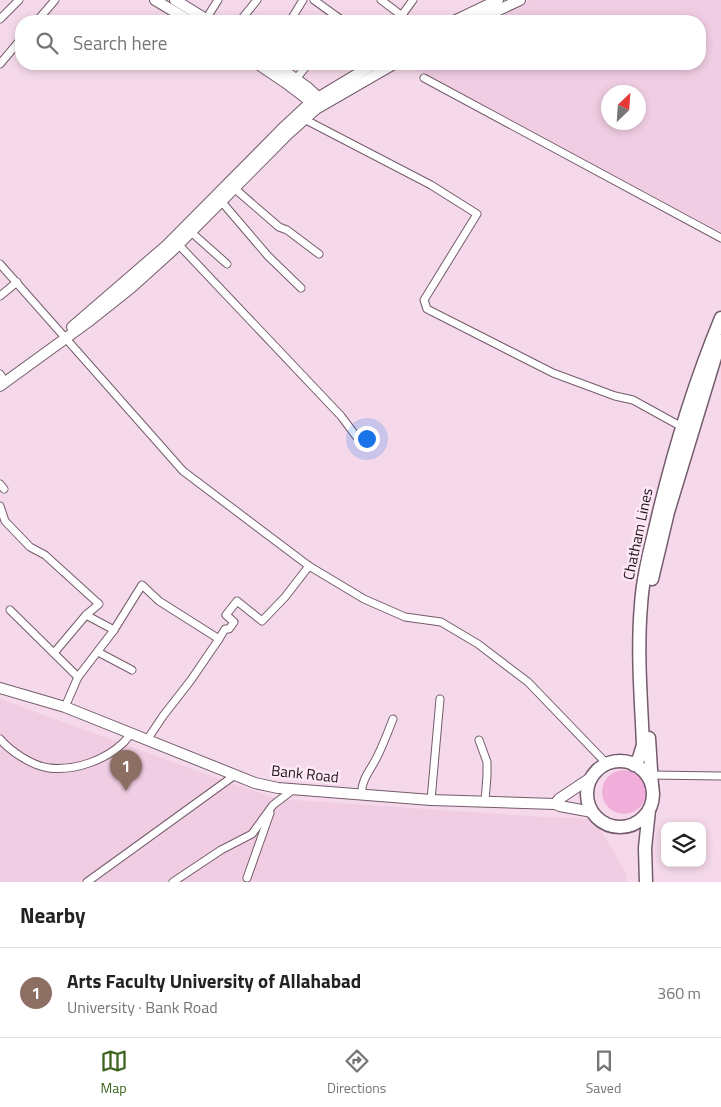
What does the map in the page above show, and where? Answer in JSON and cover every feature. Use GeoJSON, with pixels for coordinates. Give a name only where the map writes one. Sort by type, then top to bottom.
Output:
{"type":"FeatureCollection","features":[{"type":"Feature","properties":{"kind":"highway","name":"Chatham Lines"},"geometry":{"type":"LineString","coordinates":[[634,765],[639,758],[643,745],[638,655],[641,603],[648,556],[687,408],[721,318]]}},
{"type":"Feature","properties":{"kind":"highway","name":"Chatham Lines"},"geometry":{"type":"LineString","coordinates":[[646,882],[645,848],[649,810],[653,795],[646,663],[650,588],[668,512],[721,338]]}},
{"type":"Feature","properties":{"kind":"highway"},"geometry":{"type":"LineString","coordinates":[[649,810],[642,819],[632,825],[621,827],[610,825],[600,820],[592,812],[587,795],[588,786],[598,770],[607,764],[616,762],[625,762],[640,768],[652,781]]}},
{"type":"Feature","properties":{"kind":"main road"},"geometry":{"type":"LineString","coordinates":[[155,0],[180,15]]}},
{"type":"Feature","properties":{"kind":"main road"},"geometry":{"type":"LineString","coordinates":[[175,0],[200,15]]}},
{"type":"Feature","properties":{"kind":"main road"},"geometry":{"type":"LineString","coordinates":[[467,15],[498,0]]}},
{"type":"Feature","properties":{"kind":"main road"},"geometry":{"type":"LineString","coordinates":[[487,15],[520,0]]}},
{"type":"Feature","properties":{"kind":"main road"},"geometry":{"type":"LineString","coordinates":[[267,70],[317,103]]}},
{"type":"Feature","properties":{"kind":"main road"},"geometry":{"type":"LineString","coordinates":[[283,70],[296,79],[317,103]]}},
{"type":"Feature","properties":{"kind":"main road"},"geometry":{"type":"LineString","coordinates":[[64,336],[167,245],[283,128],[365,70]]}},
{"type":"Feature","properties":{"kind":"main road"},"geometry":{"type":"LineString","coordinates":[[0,379],[88,322],[132,287],[191,232],[304,120],[317,103],[382,70]]}},
{"type":"Feature","properties":{"kind":"main road","name":"Bank Road"},"geometry":{"type":"LineString","coordinates":[[0,688],[65,707],[255,783],[278,788],[431,800],[556,804],[592,812]]}},
{"type":"Feature","properties":{"kind":"main road"},"geometry":{"type":"LineString","coordinates":[[556,804],[558,799],[592,777]]}},
{"type":"Feature","properties":{"kind":"street"},"geometry":{"type":"LineString","coordinates":[[0,20],[19,0]]}},
{"type":"Feature","properties":{"kind":"street"},"geometry":{"type":"LineString","coordinates":[[42,15],[55,0]]}},
{"type":"Feature","properties":{"kind":"street"},"geometry":{"type":"LineString","coordinates":[[210,15],[218,0]]}},
{"type":"Feature","properties":{"kind":"street"},"geometry":{"type":"LineString","coordinates":[[245,15],[257,0]]}},
{"type":"Feature","properties":{"kind":"street"},"geometry":{"type":"LineString","coordinates":[[294,15],[303,0]]}},
{"type":"Feature","properties":{"kind":"street"},"geometry":{"type":"LineString","coordinates":[[314,0],[333,15]]}},
{"type":"Feature","properties":{"kind":"street"},"geometry":{"type":"LineString","coordinates":[[381,0],[402,15],[413,0]]}},
{"type":"Feature","properties":{"kind":"street"},"geometry":{"type":"LineString","coordinates":[[0,64],[15,46]]}},
{"type":"Feature","properties":{"kind":"street"},"geometry":{"type":"LineString","coordinates":[[296,79],[303,70]]}},
{"type":"Feature","properties":{"kind":"street"},"geometry":{"type":"LineString","coordinates":[[424,78],[721,238]]}},
{"type":"Feature","properties":{"kind":"street"},"geometry":{"type":"LineString","coordinates":[[304,120],[431,186],[477,214],[424,300],[427,309],[553,373],[615,396],[633,400],[682,427]]}},
{"type":"Feature","properties":{"kind":"street"},"geometry":{"type":"LineString","coordinates":[[234,188],[279,227],[287,230],[319,254]]}},
{"type":"Feature","properties":{"kind":"street"},"geometry":{"type":"LineString","coordinates":[[221,201],[268,256],[301,288]]}},
{"type":"Feature","properties":{"kind":"street"},"geometry":{"type":"LineString","coordinates":[[191,232],[227,264]]}},
{"type":"Feature","properties":{"kind":"street"},"geometry":{"type":"LineString","coordinates":[[178,244],[341,416],[356,436]]}},
{"type":"Feature","properties":{"kind":"street"},"geometry":{"type":"LineString","coordinates":[[0,264],[184,471],[308,566],[364,599],[405,617],[441,622],[478,644],[528,682],[607,764]]}},
{"type":"Feature","properties":{"kind":"street"},"geometry":{"type":"LineString","coordinates":[[0,296],[17,282]]}},
{"type":"Feature","properties":{"kind":"street"},"geometry":{"type":"LineString","coordinates":[[0,506],[5,521],[30,547],[45,555],[99,604],[86,615],[54,653]]}},
{"type":"Feature","properties":{"kind":"street"},"geometry":{"type":"LineString","coordinates":[[147,740],[191,680],[225,629],[229,629],[234,622],[226,615],[237,600],[262,621],[285,597],[308,566]]}},
{"type":"Feature","properties":{"kind":"street"},"geometry":{"type":"LineString","coordinates":[[65,707],[78,676],[114,630],[142,585],[166,605],[219,639]]}},
{"type":"Feature","properties":{"kind":"street"},"geometry":{"type":"LineString","coordinates":[[10,610],[78,676]]}},
{"type":"Feature","properties":{"kind":"street"},"geometry":{"type":"LineString","coordinates":[[86,615],[114,630]]}},
{"type":"Feature","properties":{"kind":"street"},"geometry":{"type":"LineString","coordinates":[[98,652],[132,670]]}},
{"type":"Feature","properties":{"kind":"street"},"geometry":{"type":"LineString","coordinates":[[431,800],[440,700]]}},
{"type":"Feature","properties":{"kind":"street"},"geometry":{"type":"LineString","coordinates":[[362,794],[363,784],[378,757],[393,719]]}},
{"type":"Feature","properties":{"kind":"street"},"geometry":{"type":"LineString","coordinates":[[0,739],[26,760],[48,768],[70,768],[95,761],[110,753],[124,742],[131,733]]}},
{"type":"Feature","properties":{"kind":"street"},"geometry":{"type":"LineString","coordinates":[[479,740],[487,762],[488,776],[485,801]]}},
{"type":"Feature","properties":{"kind":"street"},"geometry":{"type":"LineString","coordinates":[[87,882],[235,775]]}},
{"type":"Feature","properties":{"kind":"street"},"geometry":{"type":"LineString","coordinates":[[652,781],[721,776]]}},
{"type":"Feature","properties":{"kind":"street"},"geometry":{"type":"LineString","coordinates":[[172,882],[221,850],[252,834],[273,805],[294,789]]}},
{"type":"Feature","properties":{"kind":"street"},"geometry":{"type":"LineString","coordinates":[[247,878],[273,805]]}},
{"type":"Feature","properties":{"kind":"shaded area"},"geometry":{"type":"Polygon","coordinates":[[[530,0],[721,0],[721,232],[415,70],[706,70],[706,15],[498,15],[530,0]]]}},
{"type":"Feature","properties":{"kind":"shaded area"},"geometry":{"type":"Polygon","coordinates":[[[0,699],[227,782],[279,799],[594,820],[626,874],[627,882],[0,882],[0,699]]]}},
{"type":"Feature","properties":{"kind":"shaded area"},"geometry":{"type":"Polygon","coordinates":[[[624,770],[636,774],[642,780],[646,792],[642,804],[636,810],[624,814],[612,810],[606,804],[602,792],[606,780],[612,774],[624,770]]]}},
{"type":"Feature","properties":{"kind":"place","name":"Arts Faculty University of Allahabad"},"geometry":{"type":"Point","coordinates":[126,791]}}]}
